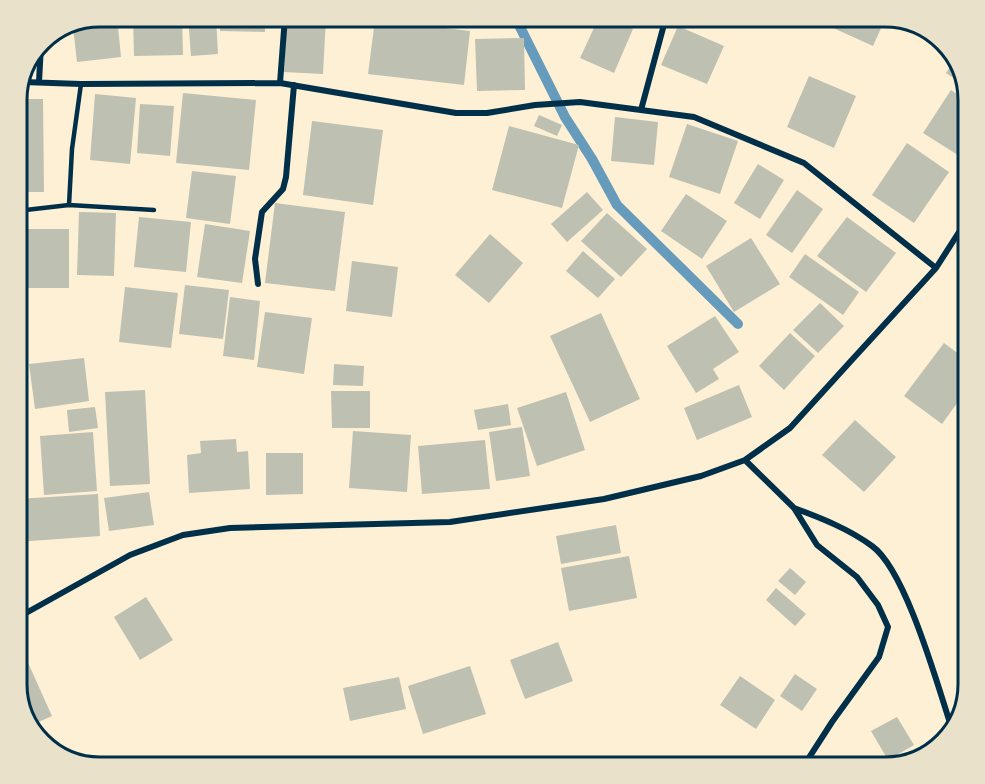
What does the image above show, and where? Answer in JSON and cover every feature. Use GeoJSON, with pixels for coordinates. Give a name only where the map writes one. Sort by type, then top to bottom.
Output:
{"type":"FeatureCollection","features":[{"type":"Feature","properties":{"kind":"street"},"geometry":{"type":"LineString","coordinates":[[280,83],[284,27]]}},
{"type":"Feature","properties":{"kind":"street"},"geometry":{"type":"LineString","coordinates":[[641,110],[663,27]]}},
{"type":"Feature","properties":{"kind":"street"},"geometry":{"type":"LineString","coordinates":[[39,82],[40,57]]}},
{"type":"Feature","properties":{"kind":"street"},"geometry":{"type":"LineString","coordinates":[[29,82],[280,83],[456,113],[580,102],[694,117],[804,163],[936,268]]}},
{"type":"Feature","properties":{"kind":"street"},"geometry":{"type":"LineString","coordinates":[[258,284],[255,260],[262,212],[283,189],[294,85]]}},
{"type":"Feature","properties":{"kind":"street"},"geometry":{"type":"LineString","coordinates":[[27,612],[130,555],[183,535],[230,528],[450,522],[604,499],[701,476],[745,460],[790,428],[936,268],[958,235]]}},
{"type":"Feature","properties":{"kind":"street"},"geometry":{"type":"LineString","coordinates":[[745,460],[794,508],[817,545],[857,577],[878,605],[888,627],[879,657],[810,757]]}},
{"type":"Feature","properties":{"kind":"street"},"geometry":{"type":"LineString","coordinates":[[794,508],[829,521],[874,547],[896,576],[927,651],[949,719]]}},
{"type":"Feature","properties":{"kind":"lane"},"geometry":{"type":"LineString","coordinates":[[69,205],[72,149],[81,84]]}},
{"type":"Feature","properties":{"kind":"lane"},"geometry":{"type":"LineString","coordinates":[[27,210],[69,205],[153,210]]}},
{"type":"Feature","properties":{"kind":"building"},"geometry":{"type":"Polygon","coordinates":[[[118,27],[121,57],[77,62],[74,32],[86,28],[118,27]]]}},
{"type":"Feature","properties":{"kind":"building"},"geometry":{"type":"Polygon","coordinates":[[[133,27],[182,27],[183,55],[134,56],[133,27]]]}},
{"type":"Feature","properties":{"kind":"building"},"geometry":{"type":"Polygon","coordinates":[[[189,27],[217,27],[218,54],[191,56],[189,27]]]}},
{"type":"Feature","properties":{"kind":"building"},"geometry":{"type":"Polygon","coordinates":[[[220,27],[265,27],[265,32],[220,31],[220,27]]]}},
{"type":"Feature","properties":{"kind":"building"},"geometry":{"type":"Polygon","coordinates":[[[286,27],[325,27],[323,74],[284,72],[286,27]]]}},
{"type":"Feature","properties":{"kind":"building"},"geometry":{"type":"Polygon","coordinates":[[[374,27],[435,27],[470,31],[464,85],[368,74],[374,27]]]}},
{"type":"Feature","properties":{"kind":"building"},"geometry":{"type":"Polygon","coordinates":[[[594,27],[633,29],[614,73],[580,58],[594,27]]]}},
{"type":"Feature","properties":{"kind":"building"},"geometry":{"type":"Polygon","coordinates":[[[678,27],[724,46],[707,84],[661,65],[678,27]]]}},
{"type":"Feature","properties":{"kind":"building"},"geometry":{"type":"Polygon","coordinates":[[[831,27],[882,27],[873,46],[831,27]]]}},
{"type":"Feature","properties":{"kind":"building"},"geometry":{"type":"Polygon","coordinates":[[[524,38],[525,90],[477,91],[475,39],[524,38]]]}},
{"type":"Feature","properties":{"kind":"building"},"geometry":{"type":"Polygon","coordinates":[[[950,67],[955,79],[946,73],[950,67]]]}},
{"type":"Feature","properties":{"kind":"building"},"geometry":{"type":"Polygon","coordinates":[[[809,76],[856,96],[834,148],[787,127],[809,76]]]}},
{"type":"Feature","properties":{"kind":"building"},"geometry":{"type":"Polygon","coordinates":[[[951,90],[958,94],[958,155],[923,133],[951,90]]]}},
{"type":"Feature","properties":{"kind":"building"},"geometry":{"type":"Polygon","coordinates":[[[183,93],[256,100],[249,170],[176,163],[183,93]]]}},
{"type":"Feature","properties":{"kind":"building"},"geometry":{"type":"Polygon","coordinates":[[[95,94],[136,98],[130,164],[90,160],[95,94]]]}},
{"type":"Feature","properties":{"kind":"building"},"geometry":{"type":"Polygon","coordinates":[[[27,99],[43,99],[44,192],[27,192],[27,99]]]}},
{"type":"Feature","properties":{"kind":"building"},"geometry":{"type":"Polygon","coordinates":[[[140,104],[174,106],[170,156],[137,153],[140,104]]]}},
{"type":"Feature","properties":{"kind":"building"},"geometry":{"type":"Polygon","coordinates":[[[539,115],[562,125],[557,136],[534,126],[539,115]]]}},
{"type":"Feature","properties":{"kind":"building"},"geometry":{"type":"Polygon","coordinates":[[[615,117],[658,122],[654,165],[611,161],[615,117]]]}},
{"type":"Feature","properties":{"kind":"building"},"geometry":{"type":"Polygon","coordinates":[[[312,121],[383,130],[373,205],[303,195],[312,121]]]}},
{"type":"Feature","properties":{"kind":"building"},"geometry":{"type":"Polygon","coordinates":[[[687,124],[738,141],[720,194],[669,177],[687,124]]]}},
{"type":"Feature","properties":{"kind":"building"},"geometry":{"type":"Polygon","coordinates":[[[509,126],[579,145],[562,208],[492,190],[509,126]]]}},
{"type":"Feature","properties":{"kind":"building"},"geometry":{"type":"Polygon","coordinates":[[[907,143],[949,172],[914,223],[872,195],[907,143]]]}},
{"type":"Feature","properties":{"kind":"building"},"geometry":{"type":"Polygon","coordinates":[[[758,164],[784,180],[760,219],[734,203],[758,164]]]}},
{"type":"Feature","properties":{"kind":"building"},"geometry":{"type":"Polygon","coordinates":[[[192,171],[236,176],[230,224],[186,218],[192,171]]]}},
{"type":"Feature","properties":{"kind":"building"},"geometry":{"type":"Polygon","coordinates":[[[797,190],[823,209],[792,253],[766,235],[797,190]]]}},
{"type":"Feature","properties":{"kind":"building"},"geometry":{"type":"Polygon","coordinates":[[[587,192],[603,210],[567,242],[551,224],[587,192]]]}},
{"type":"Feature","properties":{"kind":"building"},"geometry":{"type":"Polygon","coordinates":[[[686,194],[727,221],[702,259],[661,231],[686,194]]]}},
{"type":"Feature","properties":{"kind":"building"},"geometry":{"type":"Polygon","coordinates":[[[275,203],[345,212],[335,291],[265,283],[275,203]]]}},
{"type":"Feature","properties":{"kind":"building"},"geometry":{"type":"Polygon","coordinates":[[[79,212],[116,213],[114,276],[77,275],[79,212]]]}},
{"type":"Feature","properties":{"kind":"building"},"geometry":{"type":"Polygon","coordinates":[[[607,213],[647,249],[621,277],[581,241],[607,213]]]}},
{"type":"Feature","properties":{"kind":"building"},"geometry":{"type":"Polygon","coordinates":[[[139,217],[191,222],[186,272],[134,267],[139,217]]]}},
{"type":"Feature","properties":{"kind":"building"},"geometry":{"type":"Polygon","coordinates":[[[847,217],[896,253],[866,292],[817,256],[847,217]]]}},
{"type":"Feature","properties":{"kind":"building"},"geometry":{"type":"Polygon","coordinates":[[[205,224],[250,231],[242,283],[197,277],[205,224]]]}},
{"type":"Feature","properties":{"kind":"building"},"geometry":{"type":"Polygon","coordinates":[[[27,229],[69,229],[69,288],[27,288],[27,229]]]}},
{"type":"Feature","properties":{"kind":"building"},"geometry":{"type":"Polygon","coordinates":[[[490,234],[523,263],[489,303],[455,275],[490,234]]]}},
{"type":"Feature","properties":{"kind":"building"},"geometry":{"type":"Polygon","coordinates":[[[751,238],[780,284],[734,312],[706,266],[751,238]]]}},
{"type":"Feature","properties":{"kind":"building"},"geometry":{"type":"Polygon","coordinates":[[[583,251],[615,279],[598,298],[566,271],[583,251]]]}},
{"type":"Feature","properties":{"kind":"building"},"geometry":{"type":"Polygon","coordinates":[[[805,254],[859,292],[843,315],[789,277],[805,254]]]}},
{"type":"Feature","properties":{"kind":"building"},"geometry":{"type":"Polygon","coordinates":[[[352,261],[398,267],[392,317],[346,311],[352,261]]]}},
{"type":"Feature","properties":{"kind":"building"},"geometry":{"type":"Polygon","coordinates":[[[185,285],[229,290],[223,339],[179,334],[185,285]]]}},
{"type":"Feature","properties":{"kind":"building"},"geometry":{"type":"Polygon","coordinates":[[[125,287],[178,293],[171,348],[119,342],[125,287]]]}},
{"type":"Feature","properties":{"kind":"building"},"geometry":{"type":"Polygon","coordinates":[[[230,297],[260,301],[254,360],[223,356],[230,297]]]}},
{"type":"Feature","properties":{"kind":"building"},"geometry":{"type":"Polygon","coordinates":[[[820,303],[844,326],[818,353],[793,330],[820,303]]]}},
{"type":"Feature","properties":{"kind":"building"},"geometry":{"type":"Polygon","coordinates":[[[265,312],[312,318],[304,374],[257,367],[265,312]]]}},
{"type":"Feature","properties":{"kind":"building"},"geometry":{"type":"Polygon","coordinates":[[[601,313],[640,399],[590,422],[550,336],[601,313]]]}},
{"type":"Feature","properties":{"kind":"building"},"geometry":{"type":"Polygon","coordinates":[[[715,316],[739,352],[713,369],[719,379],[696,393],[667,346],[715,316]]]}},
{"type":"Feature","properties":{"kind":"building"},"geometry":{"type":"Polygon","coordinates":[[[790,333],[815,356],[784,390],[759,366],[790,333]]]}},
{"type":"Feature","properties":{"kind":"building"},"geometry":{"type":"Polygon","coordinates":[[[944,343],[958,354],[958,402],[942,424],[904,396],[944,343]]]}},
{"type":"Feature","properties":{"kind":"building"},"geometry":{"type":"Polygon","coordinates":[[[84,358],[89,401],[35,409],[29,364],[84,358]]]}},
{"type":"Feature","properties":{"kind":"building"},"geometry":{"type":"Polygon","coordinates":[[[334,364],[364,366],[363,386],[333,385],[334,364]]]}},
{"type":"Feature","properties":{"kind":"building"},"geometry":{"type":"Polygon","coordinates":[[[739,385],[752,417],[697,440],[684,408],[739,385]]]}},
{"type":"Feature","properties":{"kind":"building"},"geometry":{"type":"Polygon","coordinates":[[[145,390],[150,484],[110,486],[105,392],[145,390]]]}},
{"type":"Feature","properties":{"kind":"building"},"geometry":{"type":"Polygon","coordinates":[[[331,391],[370,391],[370,428],[332,428],[331,391]]]}},
{"type":"Feature","properties":{"kind":"building"},"geometry":{"type":"Polygon","coordinates":[[[566,392],[585,450],[537,466],[517,408],[566,392]]]}},
{"type":"Feature","properties":{"kind":"building"},"geometry":{"type":"Polygon","coordinates":[[[508,404],[511,425],[478,430],[474,410],[508,404]]]}},
{"type":"Feature","properties":{"kind":"building"},"geometry":{"type":"Polygon","coordinates":[[[95,407],[98,428],[69,432],[67,410],[95,407]]]}},
{"type":"Feature","properties":{"kind":"building"},"geometry":{"type":"Polygon","coordinates":[[[855,420],[896,457],[864,492],[822,455],[855,420]]]}},
{"type":"Feature","properties":{"kind":"building"},"geometry":{"type":"Polygon","coordinates":[[[522,427],[530,476],[496,481],[489,432],[522,427]]]}},
{"type":"Feature","properties":{"kind":"building"},"geometry":{"type":"Polygon","coordinates":[[[353,431],[411,435],[407,492],[349,488],[353,431]]]}},
{"type":"Feature","properties":{"kind":"building"},"geometry":{"type":"Polygon","coordinates":[[[93,432],[97,491],[44,495],[40,436],[93,432]]]}},
{"type":"Feature","properties":{"kind":"building"},"geometry":{"type":"Polygon","coordinates":[[[236,439],[237,452],[248,451],[250,489],[189,493],[187,455],[201,453],[200,441],[236,439]]]}},
{"type":"Feature","properties":{"kind":"building"},"geometry":{"type":"Polygon","coordinates":[[[485,440],[490,489],[422,494],[418,446],[485,440]]]}},
{"type":"Feature","properties":{"kind":"building"},"geometry":{"type":"Polygon","coordinates":[[[266,453],[303,453],[303,494],[266,495],[266,453]]]}},
{"type":"Feature","properties":{"kind":"building"},"geometry":{"type":"Polygon","coordinates":[[[149,492],[154,525],[109,531],[104,498],[149,492]]]}},
{"type":"Feature","properties":{"kind":"building"},"geometry":{"type":"Polygon","coordinates":[[[98,494],[100,536],[27,541],[27,498],[98,494]]]}},
{"type":"Feature","properties":{"kind":"building"},"geometry":{"type":"Polygon","coordinates":[[[616,525],[621,553],[561,564],[556,536],[616,525]]]}},
{"type":"Feature","properties":{"kind":"building"},"geometry":{"type":"Polygon","coordinates":[[[629,556],[637,598],[569,611],[561,568],[629,556]]]}},
{"type":"Feature","properties":{"kind":"building"},"geometry":{"type":"Polygon","coordinates":[[[790,568],[806,582],[795,595],[778,581],[790,568]]]}},
{"type":"Feature","properties":{"kind":"building"},"geometry":{"type":"Polygon","coordinates":[[[776,588],[806,614],[795,626],[766,600],[776,588]]]}},
{"type":"Feature","properties":{"kind":"building"},"geometry":{"type":"Polygon","coordinates":[[[146,597],[173,640],[140,660],[114,617],[146,597]]]}},
{"type":"Feature","properties":{"kind":"building"},"geometry":{"type":"Polygon","coordinates":[[[558,642],[573,681],[525,699],[510,660],[558,642]]]}},
{"type":"Feature","properties":{"kind":"building"},"geometry":{"type":"Polygon","coordinates":[[[27,660],[52,716],[38,722],[29,703],[27,660]]]}},
{"type":"Feature","properties":{"kind":"building"},"geometry":{"type":"Polygon","coordinates":[[[470,666],[486,714],[423,734],[408,686],[470,666]]]}},
{"type":"Feature","properties":{"kind":"building"},"geometry":{"type":"Polygon","coordinates":[[[795,674],[817,689],[802,711],[780,696],[795,674]]]}},
{"type":"Feature","properties":{"kind":"building"},"geometry":{"type":"Polygon","coordinates":[[[740,676],[775,700],[756,729],[720,705],[740,676]]]}},
{"type":"Feature","properties":{"kind":"building"},"geometry":{"type":"Polygon","coordinates":[[[399,677],[406,709],[350,721],[343,688],[399,677]]]}},
{"type":"Feature","properties":{"kind":"building"},"geometry":{"type":"Polygon","coordinates":[[[897,717],[914,745],[894,756],[886,757],[871,731],[897,717]]]}},
{"type":"Feature","properties":{"kind":"waterway"},"geometry":{"type":"LineString","coordinates":[[520,27],[565,117],[592,159],[617,205],[738,324]]}}]}
